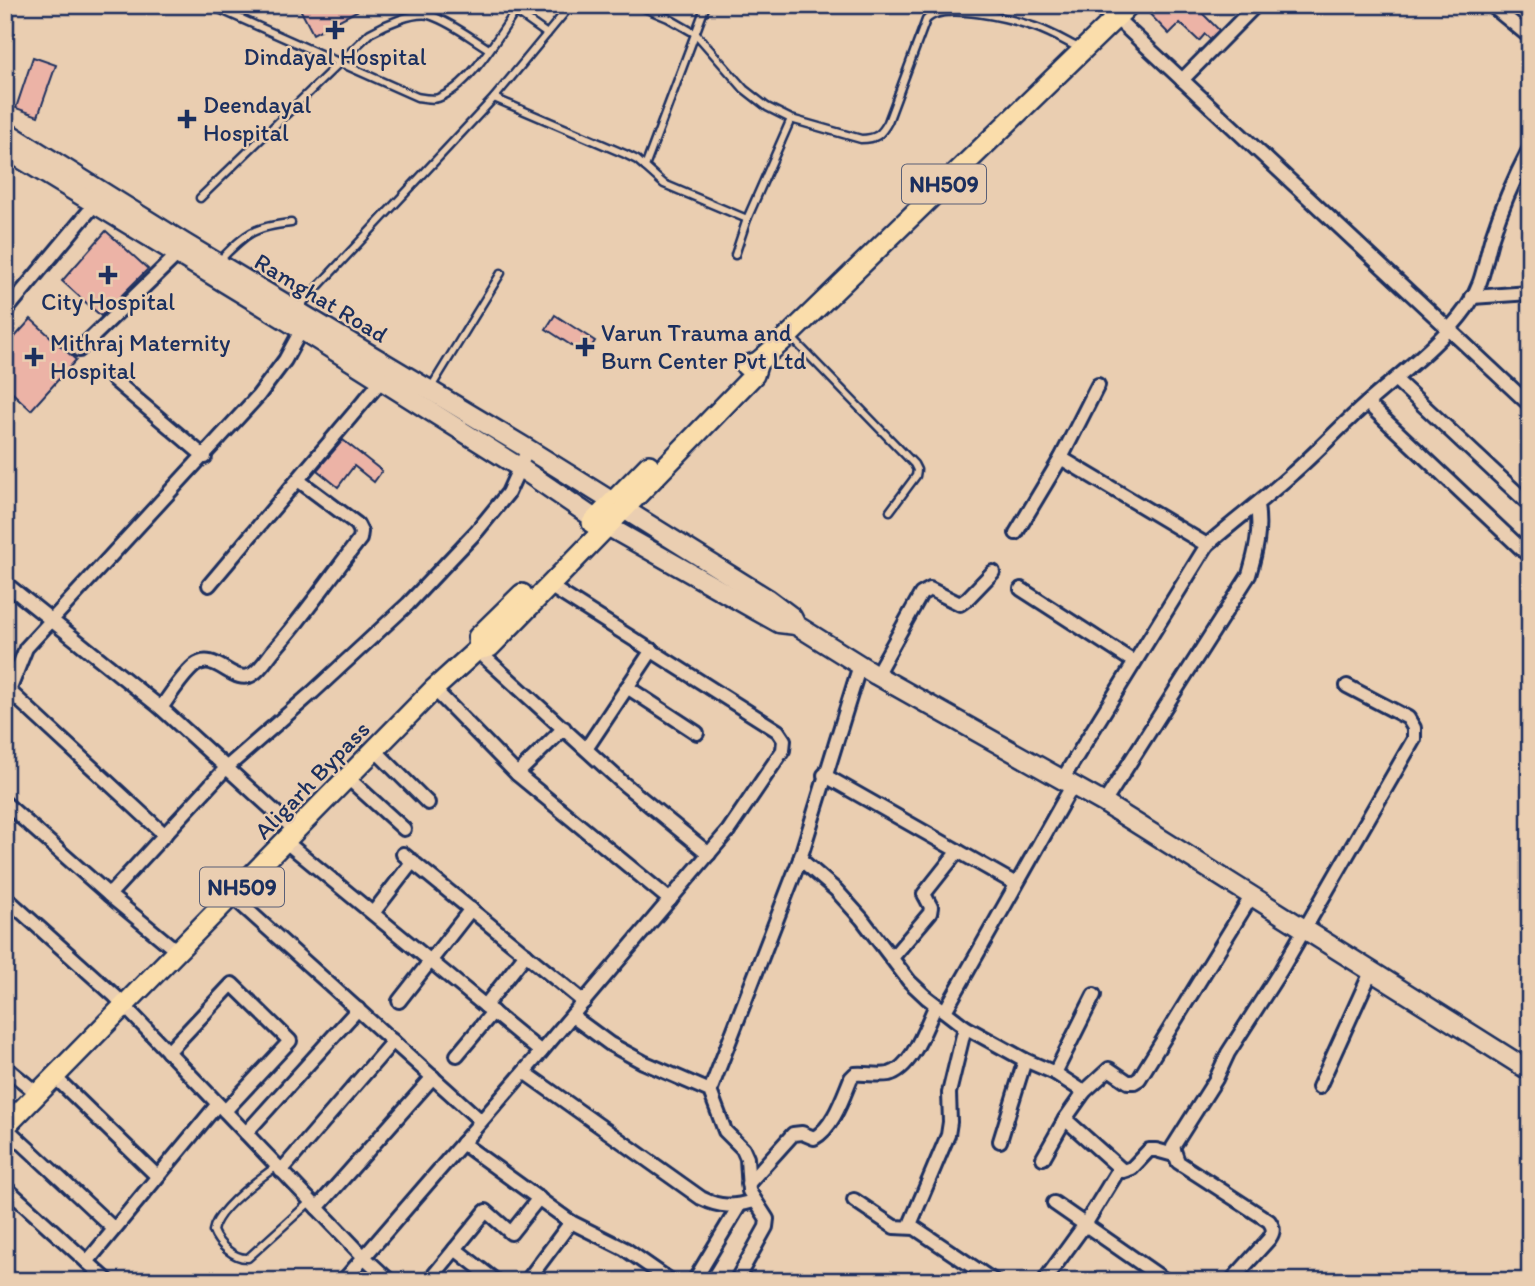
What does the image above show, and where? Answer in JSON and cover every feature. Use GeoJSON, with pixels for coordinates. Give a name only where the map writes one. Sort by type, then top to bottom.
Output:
{"type":"FeatureCollection","features":[{"type":"Feature","properties":{"kind":"highway","name":"Aligarh Bypass"},"geometry":{"type":"LineString","coordinates":[[478,649],[478,637],[618,507],[754,375],[758,362],[1122,11]]}},
{"type":"Feature","properties":{"kind":"highway","name":"Aligarh Bypass"},"geometry":{"type":"LineString","coordinates":[[5,1127],[55,1077],[116,997],[232,896],[289,831],[348,778],[434,689],[478,649],[490,647],[601,523]]}},
{"type":"Feature","properties":{"kind":"main road","name":"Ramghat Road"},"geometry":{"type":"LineString","coordinates":[[5,131],[217,263],[601,523],[779,623],[796,625]]}},
{"type":"Feature","properties":{"kind":"main road","name":"Ramghat Road"},"geometry":{"type":"LineString","coordinates":[[5,149],[178,254],[301,320]]}},
{"type":"Feature","properties":{"kind":"main road","name":"Ramghat Road"},"geometry":{"type":"LineString","coordinates":[[386,375],[429,390],[528,449],[768,598],[792,617],[796,625]]}},
{"type":"Feature","properties":{"kind":"main road"},"geometry":{"type":"LineString","coordinates":[[796,625],[876,675],[1104,803],[1530,1071]]}},
{"type":"Feature","properties":{"kind":"street"},"geometry":{"type":"LineString","coordinates":[[1182,80],[1256,5]]}},
{"type":"Feature","properties":{"kind":"street"},"geometry":{"type":"LineString","coordinates":[[1491,5],[1530,37]]}},
{"type":"Feature","properties":{"kind":"street"},"geometry":{"type":"LineString","coordinates":[[1122,11],[1182,80],[1530,405]]}},
{"type":"Feature","properties":{"kind":"street"},"geometry":{"type":"LineString","coordinates":[[748,1184],[793,1133],[814,1138],[819,1136],[831,1121],[851,1077],[855,1074],[892,1073],[909,1060],[1016,884],[1067,783],[1134,662],[1207,545],[1257,506],[1367,403],[1396,380],[1449,328],[1483,278],[1491,241],[1508,192],[1530,149]]}},
{"type":"Feature","properties":{"kind":"street"},"geometry":{"type":"LineString","coordinates":[[5,312],[95,204]]}},
{"type":"Feature","properties":{"kind":"street"},"geometry":{"type":"LineString","coordinates":[[79,350],[178,254]]}},
{"type":"Feature","properties":{"kind":"street"},"geometry":{"type":"LineString","coordinates":[[1472,297],[1530,293]]}},
{"type":"Feature","properties":{"kind":"street"},"geometry":{"type":"LineString","coordinates":[[165,835],[7,691],[26,648],[205,457],[258,396],[285,360],[301,320]]}},
{"type":"Feature","properties":{"kind":"street"},"geometry":{"type":"LineString","coordinates":[[209,585],[386,375]]}},
{"type":"Feature","properties":{"kind":"street"},"geometry":{"type":"LineString","coordinates":[[114,380],[205,457]]}},
{"type":"Feature","properties":{"kind":"street"},"geometry":{"type":"LineString","coordinates":[[1396,380],[1530,505]]}},
{"type":"Feature","properties":{"kind":"street"},"geometry":{"type":"LineString","coordinates":[[1016,533],[1061,458],[1098,385]]}},
{"type":"Feature","properties":{"kind":"street"},"geometry":{"type":"LineString","coordinates":[[1367,403],[1530,557]]}},
{"type":"Feature","properties":{"kind":"street"},"geometry":{"type":"LineString","coordinates":[[109,895],[226,768],[408,604],[477,531],[508,493],[528,449]]}},
{"type":"Feature","properties":{"kind":"street"},"geometry":{"type":"LineString","coordinates":[[1061,458],[1207,545]]}},
{"type":"Feature","properties":{"kind":"street"},"geometry":{"type":"LineString","coordinates":[[160,708],[194,666],[202,661],[213,661],[239,676],[253,674],[283,640],[359,539],[361,532],[357,524],[298,480]]}},
{"type":"Feature","properties":{"kind":"street"},"geometry":{"type":"LineString","coordinates":[[1104,803],[1248,575],[1257,548],[1257,506]]}},
{"type":"Feature","properties":{"kind":"street"},"geometry":{"type":"LineString","coordinates":[[876,675],[921,594],[930,589],[960,604],[992,572]]}},
{"type":"Feature","properties":{"kind":"street"},"geometry":{"type":"LineString","coordinates":[[5,583],[160,708],[275,812],[289,831],[373,913],[541,1052]]}},
{"type":"Feature","properties":{"kind":"street"},"geometry":{"type":"LineString","coordinates":[[344,1281],[709,854],[728,831],[783,750],[784,740],[779,731],[548,585]]}},
{"type":"Feature","properties":{"kind":"street"},"geometry":{"type":"LineString","coordinates":[[1021,589],[1134,662]]}},
{"type":"Feature","properties":{"kind":"street"},"geometry":{"type":"LineString","coordinates":[[478,649],[624,784],[709,854]]}},
{"type":"Feature","properties":{"kind":"street"},"geometry":{"type":"LineString","coordinates":[[586,749],[652,650]]}},
{"type":"Feature","properties":{"kind":"street"},"geometry":{"type":"LineString","coordinates":[[736,1281],[766,1227],[767,1219],[754,1200],[748,1184],[747,1158],[743,1149],[725,1131],[710,1091],[800,859],[860,665]]}},
{"type":"Feature","properties":{"kind":"street"},"geometry":{"type":"LineString","coordinates":[[1231,1281],[1273,1234],[1273,1227],[1269,1221],[1178,1163],[1173,1147],[1304,930],[1414,738],[1414,728],[1408,718],[1347,686]]}},
{"type":"Feature","properties":{"kind":"street"},"geometry":{"type":"LineString","coordinates":[[627,687],[697,733]]}},
{"type":"Feature","properties":{"kind":"street"},"geometry":{"type":"LineString","coordinates":[[434,689],[517,774],[670,900]]}},
{"type":"Feature","properties":{"kind":"street"},"geometry":{"type":"LineString","coordinates":[[517,774],[564,728]]}},
{"type":"Feature","properties":{"kind":"street"},"geometry":{"type":"LineString","coordinates":[[375,750],[428,803]]}},
{"type":"Feature","properties":{"kind":"street"},"geometry":{"type":"LineString","coordinates":[[824,775],[1016,884]]}},
{"type":"Feature","properties":{"kind":"street"},"geometry":{"type":"LineString","coordinates":[[348,778],[404,829]]}},
{"type":"Feature","properties":{"kind":"street"},"geometry":{"type":"LineString","coordinates":[[5,803],[109,895],[174,948]]}},
{"type":"Feature","properties":{"kind":"street"},"geometry":{"type":"LineString","coordinates":[[892,958],[930,913],[932,907],[924,894],[958,851]]}},
{"type":"Feature","properties":{"kind":"street"},"geometry":{"type":"LineString","coordinates":[[373,913],[408,858],[584,1002]]}},
{"type":"Feature","properties":{"kind":"street"},"geometry":{"type":"LineString","coordinates":[[800,859],[836,890],[862,919],[909,981],[940,1008],[965,1027],[1055,1073],[1084,1092]]}},
{"type":"Feature","properties":{"kind":"street"},"geometry":{"type":"LineString","coordinates":[[232,896],[481,1121]]}},
{"type":"Feature","properties":{"kind":"street"},"geometry":{"type":"LineString","coordinates":[[5,897],[116,997],[390,1281]]}},
{"type":"Feature","properties":{"kind":"street"},"geometry":{"type":"LineString","coordinates":[[1043,1158],[1084,1092],[1109,1069],[1128,1082],[1134,1082],[1142,1075],[1251,897]]}},
{"type":"Feature","properties":{"kind":"street"},"geometry":{"type":"LineString","coordinates":[[399,1001],[471,909]]}},
{"type":"Feature","properties":{"kind":"street"},"geometry":{"type":"LineString","coordinates":[[457,1055],[526,954]]}},
{"type":"Feature","properties":{"kind":"street"},"geometry":{"type":"LineString","coordinates":[[1319,1087],[1371,972]]}},
{"type":"Feature","properties":{"kind":"street"},"geometry":{"type":"LineString","coordinates":[[88,1262],[158,1176],[221,1108],[290,1041],[232,984],[168,1052]]}},
{"type":"Feature","properties":{"kind":"street"},"geometry":{"type":"LineString","coordinates":[[1055,1073],[1094,995]]}},
{"type":"Feature","properties":{"kind":"street"},"geometry":{"type":"LineString","coordinates":[[246,1133],[358,1009]]}},
{"type":"Feature","properties":{"kind":"street"},"geometry":{"type":"LineString","coordinates":[[572,1016],[610,1044],[643,1062],[710,1091]]}},
{"type":"Feature","properties":{"kind":"street"},"geometry":{"type":"LineString","coordinates":[[909,1227],[948,1135],[949,1093],[965,1027]]}},
{"type":"Feature","properties":{"kind":"street"},"geometry":{"type":"LineString","coordinates":[[279,1168],[393,1041]]}},
{"type":"Feature","properties":{"kind":"street"},"geometry":{"type":"LineString","coordinates":[[1000,1141],[1025,1060]]}},
{"type":"Feature","properties":{"kind":"street"},"geometry":{"type":"LineString","coordinates":[[5,1068],[38,1094]]}},
{"type":"Feature","properties":{"kind":"street"},"geometry":{"type":"LineString","coordinates":[[524,1072],[701,1198],[727,1207],[754,1200]]}},
{"type":"Feature","properties":{"kind":"street"},"geometry":{"type":"LineString","coordinates":[[55,1077],[158,1176]]}},
{"type":"Feature","properties":{"kind":"street"},"geometry":{"type":"LineString","coordinates":[[314,1205],[433,1077]]}},
{"type":"Feature","properties":{"kind":"street"},"geometry":{"type":"LineString","coordinates":[[1065,1119],[1119,1169],[1128,1171],[1149,1150],[1174,1155]]}},
{"type":"Feature","properties":{"kind":"street"},"geometry":{"type":"LineString","coordinates":[[5,1127],[114,1229]]}},
{"type":"Feature","properties":{"kind":"street"},"geometry":{"type":"LineString","coordinates":[[462,1143],[571,1222],[625,1249],[671,1281]]}},
{"type":"Feature","properties":{"kind":"street"},"geometry":{"type":"LineString","coordinates":[[1044,1281],[1086,1223],[1119,1169]]}},
{"type":"Feature","properties":{"kind":"street"},"geometry":{"type":"LineString","coordinates":[[5,1187],[108,1281]]}},
{"type":"Feature","properties":{"kind":"street"},"geometry":{"type":"LineString","coordinates":[[429,1281],[486,1211],[511,1233],[539,1198]]}},
{"type":"Feature","properties":{"kind":"street"},"geometry":{"type":"LineString","coordinates":[[853,1200],[894,1227],[915,1228],[994,1281]]}},
{"type":"Feature","properties":{"kind":"street"},"geometry":{"type":"LineString","coordinates":[[1055,1203],[1166,1281]]}},
{"type":"Feature","properties":{"kind":"street"},"geometry":{"type":"LineString","coordinates":[[694,1281],[739,1206]]}},
{"type":"Feature","properties":{"kind":"street"},"geometry":{"type":"LineString","coordinates":[[527,1281],[571,1222]]}},
{"type":"Feature","properties":{"kind":"street"},"geometry":{"type":"LineString","coordinates":[[455,1249],[496,1281]]}},
{"type":"Feature","properties":{"kind":"lane"},"geometry":{"type":"LineString","coordinates":[[210,5],[417,97],[436,99],[458,86],[520,5]]}},
{"type":"Feature","properties":{"kind":"lane"},"geometry":{"type":"LineString","coordinates":[[301,320],[571,5]]}},
{"type":"Feature","properties":{"kind":"lane"},"geometry":{"type":"LineString","coordinates":[[636,5],[668,18],[696,34],[744,89],[767,107],[792,119],[861,139],[871,139],[882,134],[926,20],[932,13],[973,13],[1011,20],[1037,28],[1083,50]]}},
{"type":"Feature","properties":{"kind":"lane"},"geometry":{"type":"LineString","coordinates":[[645,167],[706,5]]}},
{"type":"Feature","properties":{"kind":"lane"},"geometry":{"type":"LineString","coordinates":[[1079,5],[1122,11]]}},
{"type":"Feature","properties":{"kind":"lane"},"geometry":{"type":"LineString","coordinates":[[516,12],[547,34]]}},
{"type":"Feature","properties":{"kind":"lane"},"geometry":{"type":"LineString","coordinates":[[200,198],[370,33],[385,24],[430,14],[489,48]]}},
{"type":"Feature","properties":{"kind":"lane"},"geometry":{"type":"LineString","coordinates":[[494,98],[625,154],[637,160],[664,184],[747,219]]}},
{"type":"Feature","properties":{"kind":"lane"},"geometry":{"type":"LineString","coordinates":[[735,255],[747,219],[792,119]]}},
{"type":"Feature","properties":{"kind":"lane"},"geometry":{"type":"LineString","coordinates":[[217,263],[246,234],[264,226],[291,223]]}},
{"type":"Feature","properties":{"kind":"lane"},"geometry":{"type":"LineString","coordinates":[[429,390],[501,273]]}},
{"type":"Feature","properties":{"kind":"lane"},"geometry":{"type":"LineString","coordinates":[[789,335],[914,464],[916,477],[890,511]]}},
{"type":"Feature","properties":{"kind":"lane"},"geometry":{"type":"LineString","coordinates":[[279,1168],[253,1183],[217,1220],[213,1231],[215,1237],[235,1256],[248,1258],[314,1205]]}},
{"type":"Feature","properties":{"kind":"building"},"geometry":{"type":"Polygon","coordinates":[[[298,5],[368,5],[313,34],[298,5]]]}},
{"type":"Feature","properties":{"kind":"building"},"geometry":{"type":"Polygon","coordinates":[[[1141,5],[1194,5],[1219,30],[1210,39],[1205,34],[1199,41],[1180,23],[1169,34],[1141,5]]]}},
{"type":"Feature","properties":{"kind":"building"},"geometry":{"type":"Polygon","coordinates":[[[33,57],[56,65],[38,116],[16,108],[33,57]]]}},
{"type":"Feature","properties":{"kind":"building"},"geometry":{"type":"Polygon","coordinates":[[[106,231],[148,269],[101,316],[62,281],[106,231]]]}},
{"type":"Feature","properties":{"kind":"building"},"geometry":{"type":"Polygon","coordinates":[[[555,315],[595,341],[586,355],[546,329],[555,315]]]}},
{"type":"Feature","properties":{"kind":"building"},"geometry":{"type":"Polygon","coordinates":[[[31,319],[76,360],[31,410],[5,386],[5,348],[31,319]]]}},
{"type":"Feature","properties":{"kind":"building"},"geometry":{"type":"Polygon","coordinates":[[[343,440],[382,471],[374,482],[354,466],[338,487],[317,470],[343,440]]]}},
{"type":"Feature","properties":{"kind":"place","name":"Dindayal Hospital"},"geometry":{"type":"Point","coordinates":[335,30]}},
{"type":"Feature","properties":{"kind":"place","name":"Deendayal Hospital"},"geometry":{"type":"Point","coordinates":[187,119]}},
{"type":"Feature","properties":{"kind":"place","name":"City Hospital"},"geometry":{"type":"Point","coordinates":[108,275]}},
{"type":"Feature","properties":{"kind":"place","name":"Varun Trauma and Burn Center Pvt Ltd"},"geometry":{"type":"Point","coordinates":[585,347]}},
{"type":"Feature","properties":{"kind":"place","name":"Mithraj Maternity Hospital"},"geometry":{"type":"Point","coordinates":[34,357]}}]}
